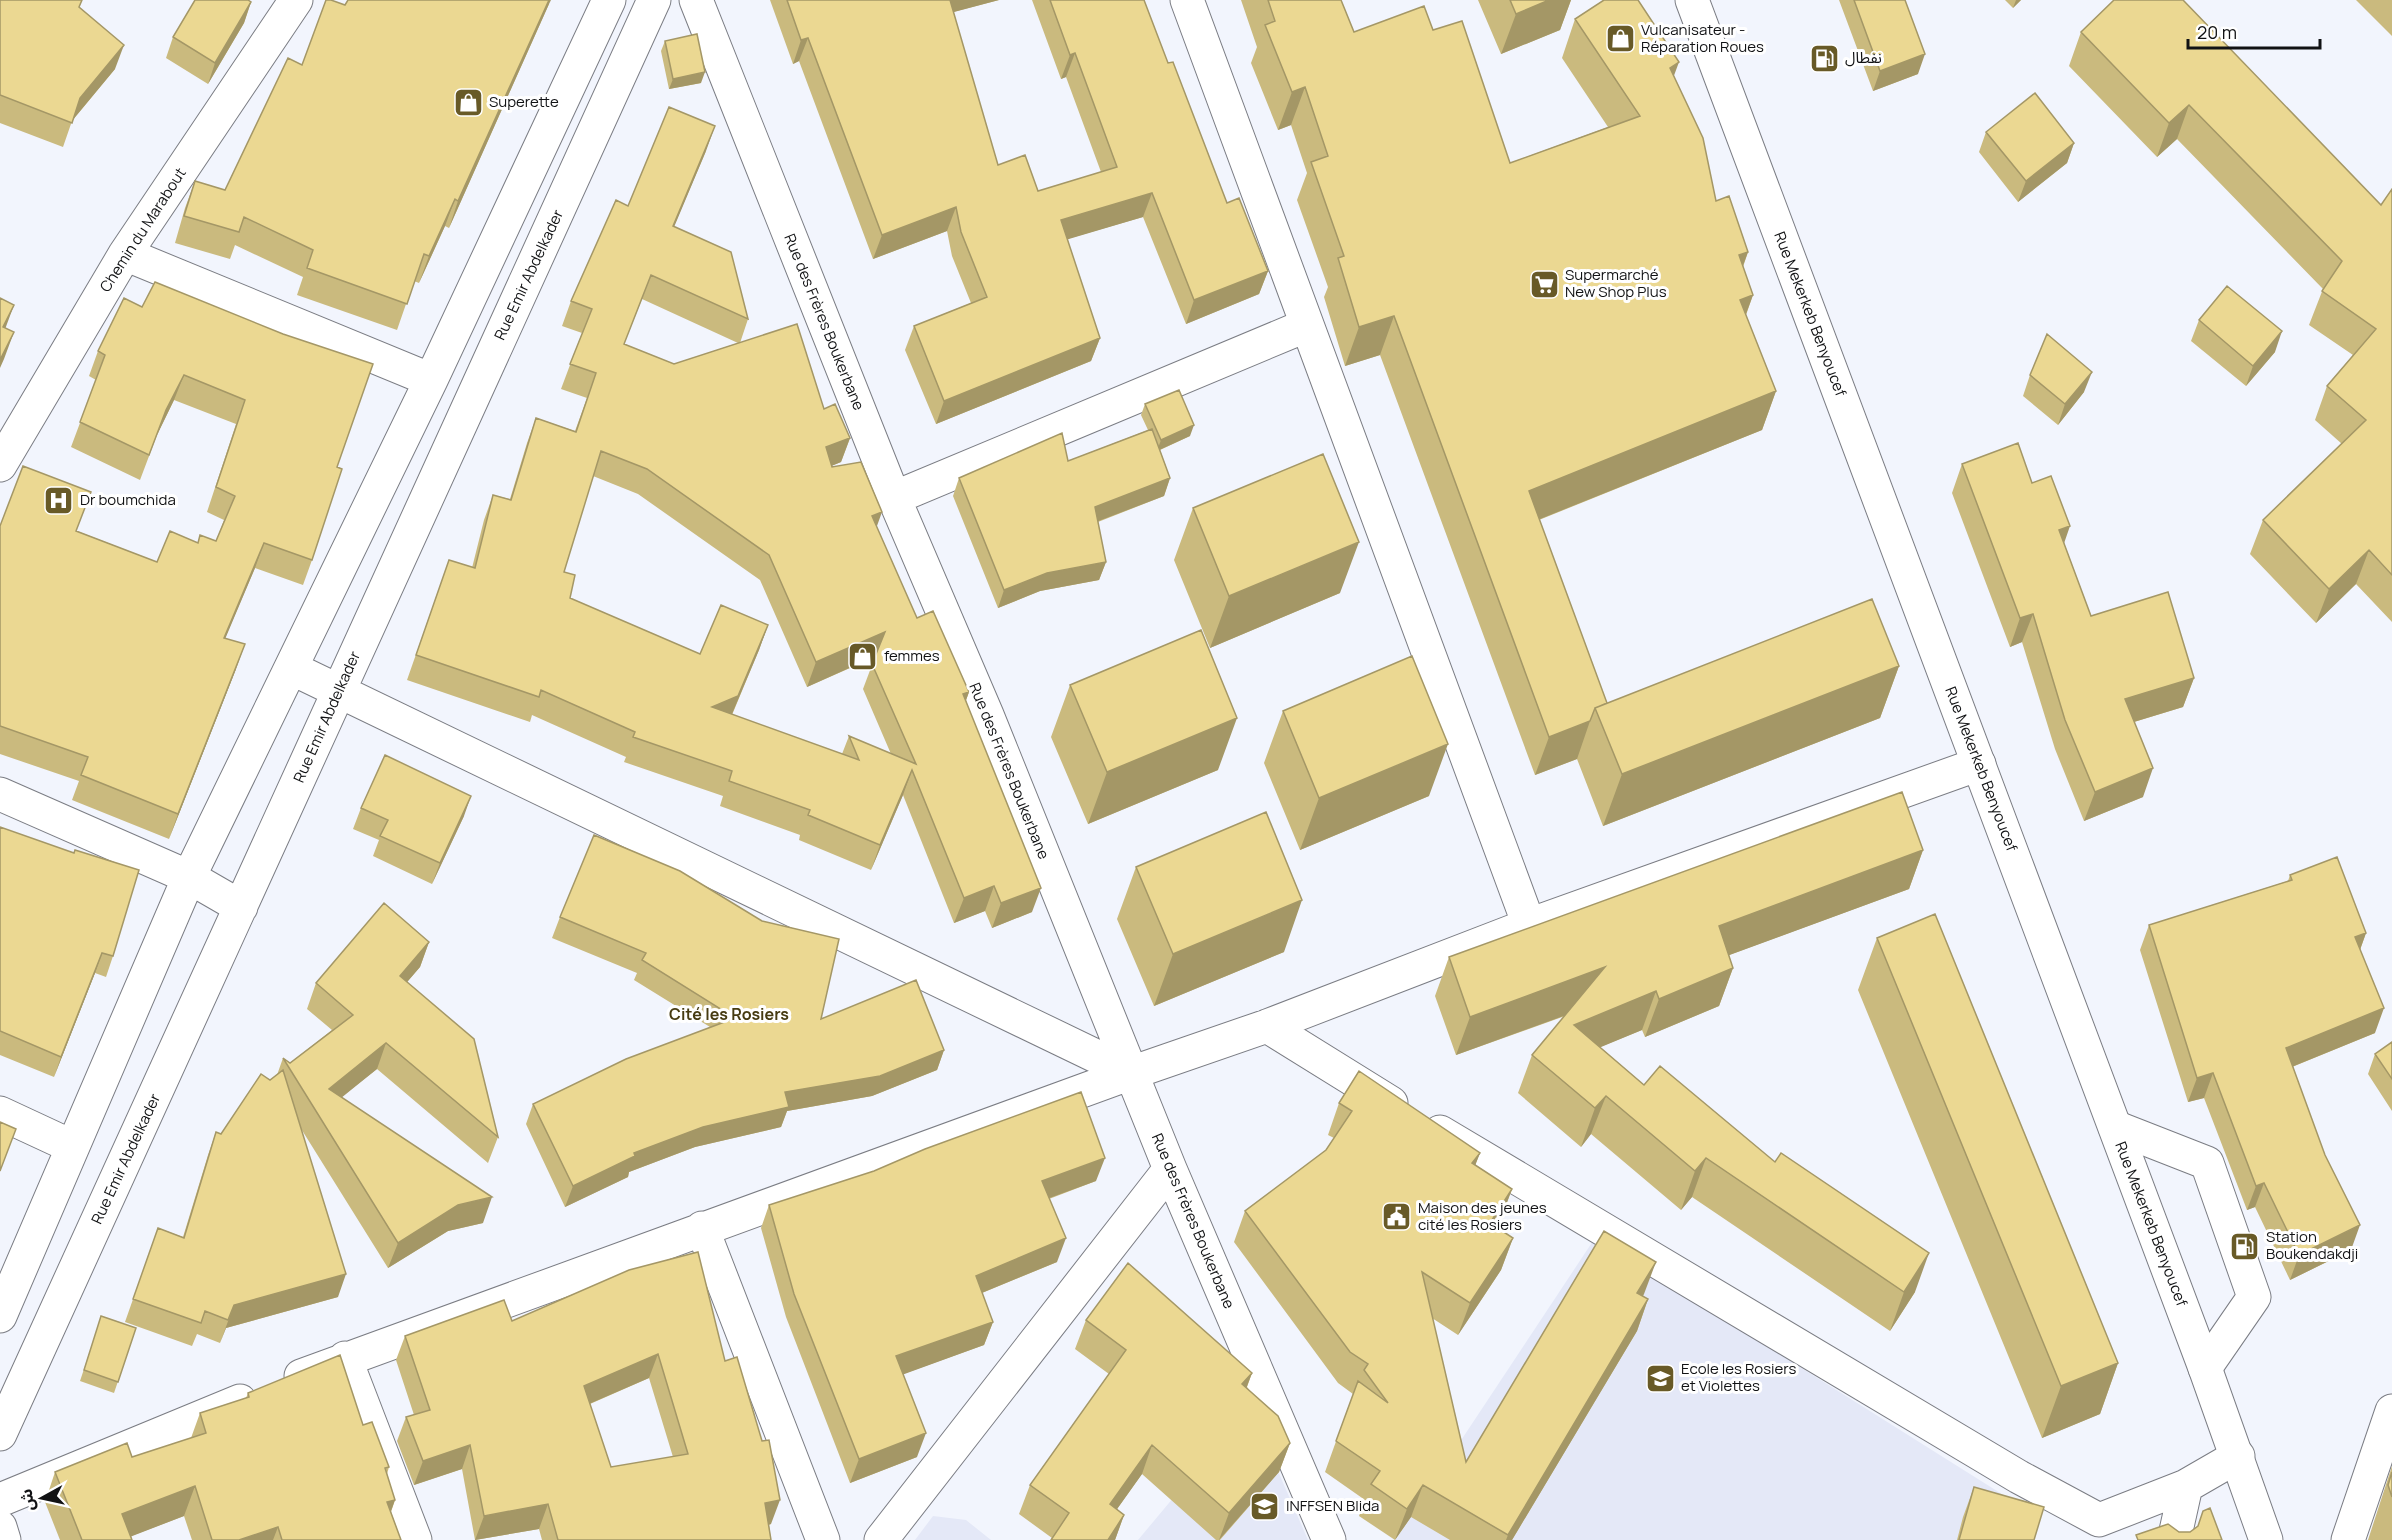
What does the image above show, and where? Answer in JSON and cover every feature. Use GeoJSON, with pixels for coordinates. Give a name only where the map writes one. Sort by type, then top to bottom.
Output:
{"type":"FeatureCollection","features":[{"type":"Feature","properties":{"kind":"street","name":"Chemin du Marabout"},"geometry":{"type":"LineString","coordinates":[[0,465],[125,254],[296,0]]}},
{"type":"Feature","properties":{"kind":"street"},"geometry":{"type":"LineString","coordinates":[[0,1316],[71,1146],[189,878],[431,380],[609,0]]}},
{"type":"Feature","properties":{"kind":"street","name":"Rue Emir Abdelkader"},"geometry":{"type":"LineString","coordinates":[[0,1434],[654,0]]}},
{"type":"Feature","properties":{"kind":"street","name":"Rue des Frères Boukerbane"},"geometry":{"type":"LineString","coordinates":[[696,0],[894,498],[987,715],[1170,1169],[1329,1540]]}},
{"type":"Feature","properties":{"kind":"street"},"geometry":{"type":"LineString","coordinates":[[1186,0],[1529,925]]}},
{"type":"Feature","properties":{"kind":"street","name":"Rue Mekerkeb Benyoucef"},"geometry":{"type":"LineString","coordinates":[[1692,0],[2238,1456],[2266,1540]]}},
{"type":"Feature","properties":{"kind":"street"},"geometry":{"type":"LineString","coordinates":[[125,254],[431,380]]}},
{"type":"Feature","properties":{"kind":"street"},"geometry":{"type":"LineString","coordinates":[[894,498],[1305,326]]}},
{"type":"Feature","properties":{"kind":"street"},"geometry":{"type":"LineString","coordinates":[[291,668],[338,693],[1131,1073]]}},
{"type":"Feature","properties":{"kind":"street"},"geometry":{"type":"LineString","coordinates":[[0,1500],[345,1358],[1131,1073],[1267,1026],[1529,925],[1979,764]]}},
{"type":"Feature","properties":{"kind":"street"},"geometry":{"type":"LineString","coordinates":[[0,794],[189,878],[241,907]]}},
{"type":"Feature","properties":{"kind":"street"},"geometry":{"type":"LineString","coordinates":[[1267,1026],[1370,1090],[2019,1477],[2099,1520],[2186,1486],[2238,1456]]}},
{"type":"Feature","properties":{"kind":"street"},"geometry":{"type":"LineString","coordinates":[[0,1113],[71,1146]]}},
{"type":"Feature","properties":{"kind":"street"},"geometry":{"type":"LineString","coordinates":[[2115,1127],[2207,1163],[2254,1298],[2205,1368]]}},
{"type":"Feature","properties":{"kind":"street"},"geometry":{"type":"LineString","coordinates":[[881,1540],[1170,1169]]}},
{"type":"Feature","properties":{"kind":"street"},"geometry":{"type":"LineString","coordinates":[[702,1228],[823,1540]]}},
{"type":"Feature","properties":{"kind":"street"},"geometry":{"type":"LineString","coordinates":[[345,1358],[415,1540]]}},
{"type":"Feature","properties":{"kind":"street"},"geometry":{"type":"LineString","coordinates":[[2348,1540],[2392,1411]]}},
{"type":"Feature","properties":{"kind":"street"},"geometry":{"type":"LineString","coordinates":[[2174,1540],[2186,1486]]}},
{"type":"Feature","properties":{"kind":"street"},"geometry":{"type":"LineString","coordinates":[[0,1527],[4,1540]]}},
{"type":"Feature","properties":{"kind":"shaded area","name":"Ecole les Rosiers et Violettes"},"geometry":{"type":"Polygon","coordinates":[[[1595,1238],[2040,1518],[2035,1540],[1395,1540],[1595,1238]]]}},
{"type":"Feature","properties":{"kind":"shaded area","name":"INFFSEN Blida"},"geometry":{"type":"Polygon","coordinates":[[[1274,1462],[1308,1540],[1138,1540],[1184,1485],[1274,1462]]]}},
{"type":"Feature","properties":{"kind":"shaded area"},"geometry":{"type":"Polygon","coordinates":[[[933,1516],[966,1520],[991,1540],[915,1540],[933,1516]]]}},
{"type":"Feature","properties":{"kind":"building"},"geometry":{"type":"Polygon","coordinates":[[[0,0],[82,0],[79,7],[124,45],[80,98],[72,123],[0,95],[0,0]]]}},
{"type":"Feature","properties":{"kind":"building"},"geometry":{"type":"Polygon","coordinates":[[[195,0],[248,0],[251,2],[215,63],[173,37],[195,0]]]}},
{"type":"Feature","properties":{"kind":"building"},"geometry":{"type":"Polygon","coordinates":[[[326,0],[345,5],[348,0],[549,0],[458,201],[455,199],[429,256],[424,254],[407,304],[307,268],[313,250],[244,217],[239,232],[184,216],[195,181],[225,190],[288,58],[302,65],[326,0]]]}},
{"type":"Feature","properties":{"kind":"building"},"geometry":{"type":"Polygon","coordinates":[[[787,0],[950,0],[998,165],[1025,155],[1038,191],[1117,167],[1075,53],[1070,55],[1050,0],[1144,0],[1168,63],[1173,62],[1227,203],[1239,198],[1268,271],[1194,300],[1152,193],[1061,220],[1100,338],[944,401],[914,326],[987,297],[961,232],[956,207],[882,235],[808,38],[801,40],[787,0]]]}},
{"type":"Feature","properties":{"kind":"building"},"geometry":{"type":"Polygon","coordinates":[[[1268,0],[1341,0],[1354,32],[1424,6],[1433,30],[1462,21],[1510,163],[1640,116],[1575,19],[1604,0],[1638,0],[1679,62],[1670,68],[1703,138],[1716,201],[1729,196],[1748,252],[1739,255],[1753,295],[1740,300],[1776,391],[1529,491],[1607,703],[1595,708],[1590,721],[1549,737],[1394,316],[1359,327],[1338,258],[1344,256],[1311,162],[1328,156],[1305,87],[1292,92],[1265,25],[1275,21],[1268,0]]]}},
{"type":"Feature","properties":{"kind":"building"},"geometry":{"type":"Polygon","coordinates":[[[1510,0],[1549,0],[1516,14],[1510,0]]]}},
{"type":"Feature","properties":{"kind":"building"},"geometry":{"type":"Polygon","coordinates":[[[1854,0],[1905,0],[1925,54],[1880,71],[1854,0]]]}},
{"type":"Feature","properties":{"kind":"building"},"geometry":{"type":"Polygon","coordinates":[[[2114,0],[2183,0],[2381,205],[2392,189],[2392,575],[2369,550],[2329,589],[2263,520],[2366,420],[2327,386],[2376,329],[2322,291],[2342,261],[2189,105],[2169,123],[2081,32],[2114,0]]]}},
{"type":"Feature","properties":{"kind":"building"},"geometry":{"type":"Polygon","coordinates":[[[697,34],[705,72],[673,79],[665,41],[697,34]]]}},
{"type":"Feature","properties":{"kind":"building"},"geometry":{"type":"Polygon","coordinates":[[[2035,93],[2074,143],[2026,181],[1986,132],[2035,93]]]}},
{"type":"Feature","properties":{"kind":"building"},"geometry":{"type":"Polygon","coordinates":[[[669,107],[715,126],[673,226],[731,252],[748,319],[651,275],[624,344],[674,364],[797,324],[824,409],[835,404],[850,438],[826,447],[832,467],[861,462],[882,512],[872,516],[917,618],[933,611],[969,692],[963,694],[1041,888],[1001,903],[994,886],[964,898],[912,770],[880,845],[808,815],[810,810],[729,781],[732,771],[633,737],[635,732],[541,690],[539,697],[416,655],[449,560],[475,568],[493,495],[511,500],[536,418],[576,432],[596,373],[570,364],[592,309],[571,301],[616,200],[628,206],[669,107]],[[601,451],[564,572],[575,575],[570,598],[700,654],[721,605],[768,625],[738,696],[712,707],[859,760],[849,736],[916,764],[872,664],[885,632],[816,662],[769,555],[647,469],[601,451]]]}},
{"type":"Feature","properties":{"kind":"building"},"geometry":{"type":"Polygon","coordinates":[[[155,282],[283,334],[373,364],[337,467],[342,469],[312,560],[264,543],[224,638],[245,644],[178,814],[81,775],[88,757],[0,726],[0,526],[23,466],[91,492],[76,531],[157,562],[170,531],[198,543],[200,535],[216,541],[235,496],[216,487],[245,400],[184,375],[166,410],[149,455],[80,422],[105,355],[98,351],[124,298],[142,307],[155,282]]]}},
{"type":"Feature","properties":{"kind":"building"},"geometry":{"type":"Polygon","coordinates":[[[2227,286],[2282,331],[2253,366],[2199,320],[2227,286]]]}},
{"type":"Feature","properties":{"kind":"building"},"geometry":{"type":"Polygon","coordinates":[[[0,298],[14,305],[3,327],[14,332],[0,360],[0,298]]]}},
{"type":"Feature","properties":{"kind":"building"},"geometry":{"type":"Polygon","coordinates":[[[2047,334],[2092,372],[2065,404],[2030,375],[2047,334]]]}},
{"type":"Feature","properties":{"kind":"building"},"geometry":{"type":"Polygon","coordinates":[[[1179,390],[1194,425],[1161,440],[1145,404],[1179,390]]]}},
{"type":"Feature","properties":{"kind":"building"},"geometry":{"type":"Polygon","coordinates":[[[1152,429],[1170,478],[1095,507],[1106,562],[1047,573],[1004,590],[959,478],[1062,433],[1068,461],[1152,429]]]}},
{"type":"Feature","properties":{"kind":"building"},"geometry":{"type":"Polygon","coordinates":[[[2018,443],[2032,483],[2051,476],[2070,526],[2059,530],[2091,616],[2168,592],[2194,678],[2125,699],[2153,768],[2095,792],[2065,720],[2033,614],[2020,618],[1962,464],[2018,443]]]}},
{"type":"Feature","properties":{"kind":"building"},"geometry":{"type":"Polygon","coordinates":[[[1323,454],[1359,542],[1229,596],[1193,508],[1323,454]]]}},
{"type":"Feature","properties":{"kind":"building"},"geometry":{"type":"Polygon","coordinates":[[[1872,599],[1899,666],[1622,774],[1595,708],[1872,599]]]}},
{"type":"Feature","properties":{"kind":"building"},"geometry":{"type":"Polygon","coordinates":[[[1201,630],[1237,718],[1107,772],[1070,685],[1201,630]]]}},
{"type":"Feature","properties":{"kind":"building"},"geometry":{"type":"Polygon","coordinates":[[[1412,656],[1448,744],[1319,798],[1283,711],[1412,656]]]}},
{"type":"Feature","properties":{"kind":"building"},"geometry":{"type":"Polygon","coordinates":[[[385,755],[471,796],[440,863],[380,836],[388,820],[361,808],[385,755]]]}},
{"type":"Feature","properties":{"kind":"building"},"geometry":{"type":"Polygon","coordinates":[[[1902,792],[1923,850],[1719,926],[1733,968],[1659,999],[1656,991],[1574,1025],[1644,1085],[1660,1066],[1775,1162],[1781,1153],[1929,1253],[1904,1292],[1706,1158],[1695,1171],[1606,1096],[1595,1108],[1532,1055],[1605,967],[1470,1017],[1449,957],[1902,792]]]}},
{"type":"Feature","properties":{"kind":"building"},"geometry":{"type":"Polygon","coordinates":[[[1266,812],[1302,900],[1173,954],[1136,867],[1266,812]]]}},
{"type":"Feature","properties":{"kind":"building"},"geometry":{"type":"Polygon","coordinates":[[[0,827],[74,853],[75,850],[139,870],[113,956],[102,953],[61,1057],[0,1031],[0,827]]]}},
{"type":"Feature","properties":{"kind":"building"},"geometry":{"type":"Polygon","coordinates":[[[594,835],[680,871],[762,921],[839,939],[821,1019],[916,980],[944,1050],[880,1076],[785,1092],[789,1107],[703,1127],[634,1153],[635,1156],[573,1186],[533,1104],[626,1059],[735,1018],[642,960],[646,953],[560,917],[594,835]]]}},
{"type":"Feature","properties":{"kind":"building"},"geometry":{"type":"Polygon","coordinates":[[[2337,857],[2366,933],[2355,937],[2384,1008],[2286,1048],[2325,1155],[2360,1225],[2299,1255],[2264,1183],[2256,1186],[2213,1073],[2197,1078],[2149,925],[2292,880],[2290,875],[2337,857]]]}},
{"type":"Feature","properties":{"kind":"building"},"geometry":{"type":"Polygon","coordinates":[[[384,903],[429,942],[400,976],[474,1039],[498,1137],[386,1043],[329,1089],[492,1197],[458,1205],[398,1243],[283,1058],[290,1063],[353,1015],[316,983],[384,903]]]}},
{"type":"Feature","properties":{"kind":"building"},"geometry":{"type":"Polygon","coordinates":[[[1935,914],[2118,1363],[2061,1386],[1877,938],[1935,914]]]}},
{"type":"Feature","properties":{"kind":"building"},"geometry":{"type":"Polygon","coordinates":[[[2392,1042],[2392,1079],[2375,1054],[2392,1042]]]}},
{"type":"Feature","properties":{"kind":"building"},"geometry":{"type":"Polygon","coordinates":[[[283,1070],[346,1274],[234,1305],[228,1320],[205,1311],[201,1323],[133,1299],[158,1228],[184,1238],[216,1132],[221,1134],[261,1074],[270,1080],[283,1070]]]}},
{"type":"Feature","properties":{"kind":"building"},"geometry":{"type":"Polygon","coordinates":[[[1359,1071],[1480,1153],[1472,1163],[1512,1189],[1490,1223],[1513,1238],[1470,1303],[1422,1272],[1466,1462],[1604,1231],[1656,1262],[1637,1293],[1648,1299],[1508,1535],[1423,1485],[1407,1509],[1371,1484],[1380,1471],[1336,1441],[1358,1381],[1388,1403],[1364,1370],[1368,1364],[1350,1352],[1245,1211],[1326,1150],[1352,1111],[1339,1103],[1359,1071]]]}},
{"type":"Feature","properties":{"kind":"building"},"geometry":{"type":"Polygon","coordinates":[[[1081,1092],[1105,1158],[1042,1181],[1066,1238],[976,1276],[993,1322],[896,1356],[926,1433],[859,1459],[794,1294],[769,1205],[874,1171],[925,1149],[1081,1092]]]}},
{"type":"Feature","properties":{"kind":"building"},"geometry":{"type":"Polygon","coordinates":[[[0,1122],[16,1129],[0,1171],[0,1122]]]}},
{"type":"Feature","properties":{"kind":"building"},"geometry":{"type":"Polygon","coordinates":[[[698,1252],[725,1361],[737,1357],[762,1441],[769,1440],[780,1500],[765,1503],[771,1540],[558,1540],[548,1504],[484,1516],[470,1445],[423,1461],[406,1417],[430,1410],[405,1336],[504,1300],[512,1321],[629,1270],[698,1252]],[[658,1354],[584,1386],[611,1467],[688,1454],[658,1354]]]}},
{"type":"Feature","properties":{"kind":"building"},"geometry":{"type":"Polygon","coordinates":[[[1128,1263],[1252,1373],[1242,1384],[1278,1416],[1290,1443],[1229,1513],[1152,1445],[1110,1504],[1124,1515],[1108,1540],[1051,1540],[1069,1513],[1030,1485],[1126,1350],[1086,1320],[1128,1263]]]}},
{"type":"Feature","properties":{"kind":"building"},"geometry":{"type":"Polygon","coordinates":[[[101,1316],[136,1328],[118,1382],[84,1370],[101,1316]]]}},
{"type":"Feature","properties":{"kind":"building"},"geometry":{"type":"Polygon","coordinates":[[[340,1355],[363,1425],[372,1422],[389,1467],[385,1468],[395,1500],[387,1502],[401,1540],[282,1540],[278,1527],[239,1540],[212,1540],[195,1486],[122,1514],[132,1540],[82,1540],[55,1472],[127,1443],[132,1457],[206,1433],[200,1413],[249,1397],[248,1393],[340,1355]]]}},
{"type":"Feature","properties":{"kind":"building"},"geometry":{"type":"Polygon","coordinates":[[[2392,1472],[2392,1497],[2388,1485],[2392,1472]]]}},
{"type":"Feature","properties":{"kind":"building"},"geometry":{"type":"Polygon","coordinates":[[[1974,1487],[2044,1507],[2034,1540],[1959,1540],[1974,1487]]]}},
{"type":"Feature","properties":{"kind":"building"},"geometry":{"type":"Polygon","coordinates":[[[2210,1508],[2222,1540],[2138,1540],[2136,1535],[2168,1524],[2179,1532],[2190,1532],[2198,1526],[2203,1511],[2210,1508]]]}},
{"type":"Feature","properties":{"kind":"place","name":"Vulcanisateur - Réparation Roues"},"geometry":{"type":"Point","coordinates":[1620,39]}},
{"type":"Feature","properties":{"kind":"place","name":"نفطال"},"geometry":{"type":"Point","coordinates":[1824,58]}},
{"type":"Feature","properties":{"kind":"place","name":"Superette"},"geometry":{"type":"Point","coordinates":[468,102]}},
{"type":"Feature","properties":{"kind":"place","name":"Supermarché New Shop Plus"},"geometry":{"type":"Point","coordinates":[1544,284]}},
{"type":"Feature","properties":{"kind":"place","name":"Dr boumchida"},"geometry":{"type":"Point","coordinates":[59,500]}},
{"type":"Feature","properties":{"kind":"place","name":"femmes"},"geometry":{"type":"Point","coordinates":[863,656]}},
{"type":"Feature","properties":{"kind":"place","name":"Maison des jeunes cité les Rosiers"},"geometry":{"type":"Point","coordinates":[1397,1217]}},
{"type":"Feature","properties":{"kind":"place","name":"Station Boukendakdji"},"geometry":{"type":"Point","coordinates":[2245,1246]}},
{"type":"Feature","properties":{"kind":"place","name":"Ecole les Rosiers et Violettes"},"geometry":{"type":"Point","coordinates":[1660,1378]}},
{"type":"Feature","properties":{"kind":"place","name":"INFFSEN Blida"},"geometry":{"type":"Point","coordinates":[1265,1506]}},
{"type":"Feature","properties":{"kind":"district","name":"Cité les Rosiers"},"geometry":{"type":"Point","coordinates":[729,1014]}}]}
